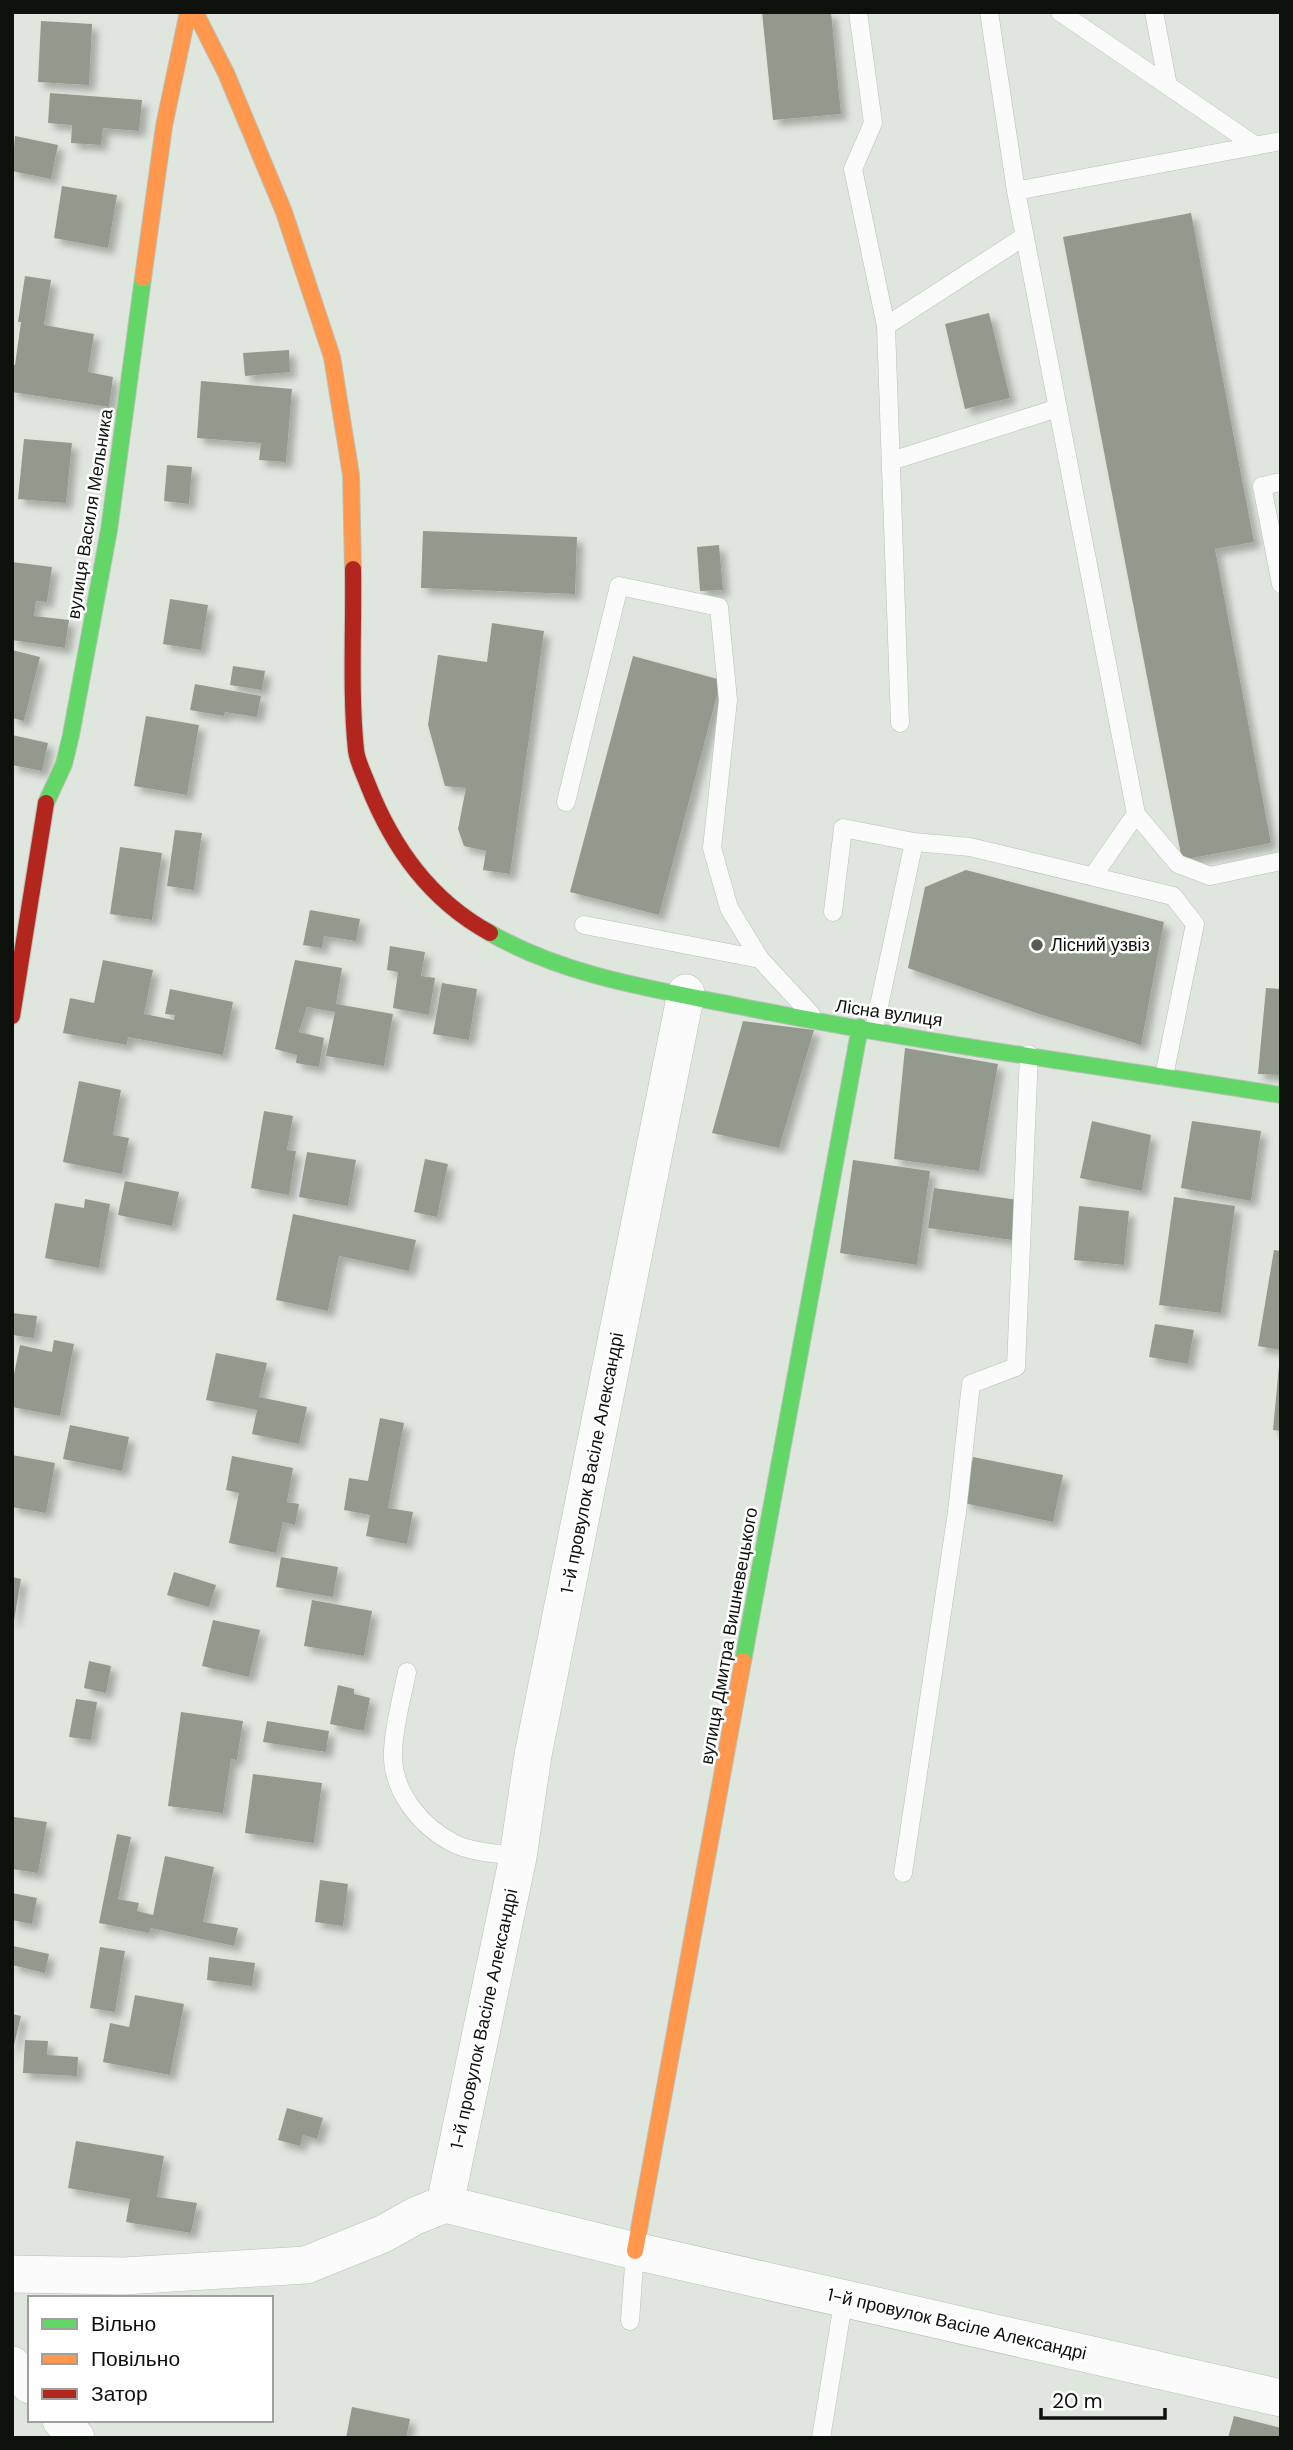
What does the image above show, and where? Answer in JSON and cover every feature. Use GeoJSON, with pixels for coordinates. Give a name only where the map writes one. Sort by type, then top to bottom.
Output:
{"type":"FeatureCollection","features":[{"type":"Feature","properties":{"kind":"street","name":"вулиця Василя Мельника"},"geometry":{"type":"LineString","coordinates":[[12,1016],[45,806],[64,764],[69,744],[109,530],[164,126],[188,12]]}},
{"type":"Feature","properties":{"kind":"street","name":"Лісна вулиця"},"geometry":{"type":"LineString","coordinates":[[195,12],[226,73],[284,212],[332,357],[351,475],[356,752],[377,807],[428,887],[459,916],[498,941],[528,956],[607,978],[818,1022],[1281,1095]]}},
{"type":"Feature","properties":{"kind":"street","name":"1-й провулок Васіле Александрі"},"geometry":{"type":"LineString","coordinates":[[686,993],[533,1755],[518,1857],[445,2204],[635,2251],[1281,2398]]}},
{"type":"Feature","properties":{"kind":"street","name":"вулиця Дмитра Вишневецького"},"geometry":{"type":"LineString","coordinates":[[635,2251],[867,1028]]}},
{"type":"Feature","properties":{"kind":"street"},"geometry":{"type":"LineString","coordinates":[[12,2274],[124,2276],[306,2265],[383,2234],[415,2216],[445,2204]]}},
{"type":"Feature","properties":{"kind":"street"},"geometry":{"type":"LineString","coordinates":[[12,2365],[28,2383]]}},
{"type":"Feature","properties":{"kind":"street"},"geometry":{"type":"LineString","coordinates":[[63,2422],[76,2438]]}},
{"type":"Feature","properties":{"kind":"lane"},"geometry":{"type":"LineString","coordinates":[[858,12],[873,122],[853,169],[886,326],[900,723]]}},
{"type":"Feature","properties":{"kind":"lane"},"geometry":{"type":"LineString","coordinates":[[989,12],[1016,191],[1136,814],[1178,863],[1210,876],[1281,861]]}},
{"type":"Feature","properties":{"kind":"lane"},"geometry":{"type":"LineString","coordinates":[[1060,12],[1256,146]]}},
{"type":"Feature","properties":{"kind":"lane"},"geometry":{"type":"LineString","coordinates":[[1154,12],[1168,86]]}},
{"type":"Feature","properties":{"kind":"lane"},"geometry":{"type":"LineString","coordinates":[[1016,191],[1281,141]]}},
{"type":"Feature","properties":{"kind":"lane"},"geometry":{"type":"LineString","coordinates":[[886,326],[1025,236]]}},
{"type":"Feature","properties":{"kind":"lane"},"geometry":{"type":"LineString","coordinates":[[891,461],[1058,408]]}},
{"type":"Feature","properties":{"kind":"lane"},"geometry":{"type":"LineString","coordinates":[[1281,482],[1262,486],[1281,584]]}},
{"type":"Feature","properties":{"kind":"lane"},"geometry":{"type":"LineString","coordinates":[[566,802],[619,586],[719,607],[728,700],[712,848],[729,908],[760,959],[818,1022]]}},
{"type":"Feature","properties":{"kind":"lane"},"geometry":{"type":"LineString","coordinates":[[1093,876],[1136,814]]}},
{"type":"Feature","properties":{"kind":"lane"},"geometry":{"type":"LineString","coordinates":[[833,912],[843,828],[914,842],[970,847],[1173,895],[1195,924],[1164,1076]]}},
{"type":"Feature","properties":{"kind":"lane"},"geometry":{"type":"LineString","coordinates":[[867,1028],[914,842]]}},
{"type":"Feature","properties":{"kind":"lane"},"geometry":{"type":"LineString","coordinates":[[584,925],[760,959]]}},
{"type":"Feature","properties":{"kind":"lane"},"geometry":{"type":"LineString","coordinates":[[903,1873],[957,1512],[971,1384],[1016,1367],[1029,1054]]}},
{"type":"Feature","properties":{"kind":"lane"},"geometry":{"type":"LineString","coordinates":[[407,1672],[393,1752],[398,1785],[411,1808],[426,1825],[457,1845],[518,1857]]}},
{"type":"Feature","properties":{"kind":"lane"},"geometry":{"type":"LineString","coordinates":[[629,2322],[635,2251]]}},
{"type":"Feature","properties":{"kind":"lane"},"geometry":{"type":"LineString","coordinates":[[821,2438],[844,2297]]}},
{"type":"Feature","properties":{"kind":"building"},"geometry":{"type":"Polygon","coordinates":[[[762,12],[831,12],[841,114],[773,120],[762,12]]]}},
{"type":"Feature","properties":{"kind":"building"},"geometry":{"type":"Polygon","coordinates":[[[41,21],[92,24],[89,85],[38,82],[41,21]]]}},
{"type":"Feature","properties":{"kind":"building"},"geometry":{"type":"Polygon","coordinates":[[[50,93],[142,100],[139,131],[103,128],[101,145],[71,143],[72,125],[48,123],[50,93]]]}},
{"type":"Feature","properties":{"kind":"building"},"geometry":{"type":"Polygon","coordinates":[[[15,136],[58,145],[51,179],[12,171],[15,136]]]}},
{"type":"Feature","properties":{"kind":"building"},"geometry":{"type":"Polygon","coordinates":[[[62,186],[117,195],[108,248],[54,238],[62,186]]]}},
{"type":"Feature","properties":{"kind":"building"},"geometry":{"type":"Polygon","coordinates":[[[1191,213],[1254,542],[1215,549],[1271,843],[1182,860],[1063,237],[1191,213]]]}},
{"type":"Feature","properties":{"kind":"building"},"geometry":{"type":"Polygon","coordinates":[[[25,276],[51,280],[44,325],[94,334],[88,372],[113,377],[109,407],[12,392],[12,364],[15,365],[25,276]]]}},
{"type":"Feature","properties":{"kind":"building"},"geometry":{"type":"Polygon","coordinates":[[[989,313],[1010,398],[965,409],[945,324],[989,313]]]}},
{"type":"Feature","properties":{"kind":"building"},"geometry":{"type":"Polygon","coordinates":[[[289,350],[290,372],[245,376],[243,353],[289,350]]]}},
{"type":"Feature","properties":{"kind":"building"},"geometry":{"type":"Polygon","coordinates":[[[201,381],[292,389],[286,462],[259,460],[261,443],[197,438],[201,381]]]}},
{"type":"Feature","properties":{"kind":"building"},"geometry":{"type":"Polygon","coordinates":[[[24,439],[72,443],[66,503],[18,499],[24,439]]]}},
{"type":"Feature","properties":{"kind":"building"},"geometry":{"type":"Polygon","coordinates":[[[167,465],[192,467],[189,504],[164,501],[167,465]]]}},
{"type":"Feature","properties":{"kind":"building"},"geometry":{"type":"Polygon","coordinates":[[[423,531],[577,537],[575,594],[421,588],[423,531]]]}},
{"type":"Feature","properties":{"kind":"building"},"geometry":{"type":"Polygon","coordinates":[[[719,545],[723,590],[700,591],[697,547],[719,545]]]}},
{"type":"Feature","properties":{"kind":"building"},"geometry":{"type":"Polygon","coordinates":[[[12,562],[52,567],[47,602],[36,601],[34,616],[69,620],[65,648],[12,640],[12,562]]]}},
{"type":"Feature","properties":{"kind":"building"},"geometry":{"type":"Polygon","coordinates":[[[170,599],[208,605],[201,650],[163,644],[170,599]]]}},
{"type":"Feature","properties":{"kind":"building"},"geometry":{"type":"Polygon","coordinates":[[[492,623],[544,631],[510,874],[483,870],[486,851],[464,846],[458,829],[466,788],[445,786],[428,725],[438,655],[487,662],[492,623]]]}},
{"type":"Feature","properties":{"kind":"building"},"geometry":{"type":"Polygon","coordinates":[[[12,650],[40,657],[24,721],[12,718],[12,650]]]}},
{"type":"Feature","properties":{"kind":"building"},"geometry":{"type":"Polygon","coordinates":[[[633,656],[721,680],[659,915],[570,892],[633,656]]]}},
{"type":"Feature","properties":{"kind":"building"},"geometry":{"type":"Polygon","coordinates":[[[233,666],[265,671],[262,690],[230,685],[233,666]]]}},
{"type":"Feature","properties":{"kind":"building"},"geometry":{"type":"Polygon","coordinates":[[[195,684],[261,696],[257,717],[225,712],[224,716],[190,710],[195,684]]]}},
{"type":"Feature","properties":{"kind":"building"},"geometry":{"type":"Polygon","coordinates":[[[146,716],[199,725],[187,795],[134,786],[146,716]]]}},
{"type":"Feature","properties":{"kind":"building"},"geometry":{"type":"Polygon","coordinates":[[[12,735],[48,743],[42,771],[12,765],[12,735]]]}},
{"type":"Feature","properties":{"kind":"building"},"geometry":{"type":"Polygon","coordinates":[[[175,830],[202,833],[194,890],[167,886],[175,830]]]}},
{"type":"Feature","properties":{"kind":"building"},"geometry":{"type":"Polygon","coordinates":[[[120,847],[162,853],[152,920],[110,914],[120,847]]]}},
{"type":"Feature","properties":{"kind":"building","name":"Лісний узвіз"},"geometry":{"type":"Polygon","coordinates":[[[966,870],[1164,922],[1141,1045],[1039,1014],[908,968],[925,887],[966,870]]]}},
{"type":"Feature","properties":{"kind":"building"},"geometry":{"type":"Polygon","coordinates":[[[310,910],[360,919],[356,941],[324,936],[322,948],[303,945],[310,910]]]}},
{"type":"Feature","properties":{"kind":"building"},"geometry":{"type":"Polygon","coordinates":[[[390,946],[425,952],[421,976],[435,978],[429,1015],[393,1008],[398,972],[387,970],[390,946]]]}},
{"type":"Feature","properties":{"kind":"building"},"geometry":{"type":"Polygon","coordinates":[[[103,960],[153,970],[144,1014],[174,1020],[175,1015],[165,1014],[170,989],[233,1002],[223,1055],[128,1037],[127,1045],[63,1033],[70,998],[94,1003],[103,960]]]}},
{"type":"Feature","properties":{"kind":"building"},"geometry":{"type":"Polygon","coordinates":[[[295,960],[342,968],[336,1004],[393,1014],[384,1066],[326,1056],[335,1012],[307,1007],[299,1032],[324,1038],[319,1067],[296,1063],[297,1055],[275,1049],[295,960]]]}},
{"type":"Feature","properties":{"kind":"building"},"geometry":{"type":"Polygon","coordinates":[[[442,983],[477,989],[469,1040],[433,1034],[442,983]]]}},
{"type":"Feature","properties":{"kind":"building"},"geometry":{"type":"Polygon","coordinates":[[[1266,988],[1281,989],[1281,1075],[1258,1074],[1266,988]]]}},
{"type":"Feature","properties":{"kind":"building"},"geometry":{"type":"Polygon","coordinates":[[[743,1021],[814,1030],[779,1148],[712,1133],[743,1021]]]}},
{"type":"Feature","properties":{"kind":"building"},"geometry":{"type":"Polygon","coordinates":[[[905,1048],[998,1064],[979,1171],[894,1159],[905,1048]]]}},
{"type":"Feature","properties":{"kind":"building"},"geometry":{"type":"Polygon","coordinates":[[[79,1081],[121,1090],[113,1135],[129,1138],[122,1174],[63,1162],[79,1081]]]}},
{"type":"Feature","properties":{"kind":"building"},"geometry":{"type":"Polygon","coordinates":[[[264,1111],[293,1116],[287,1150],[296,1151],[289,1195],[251,1188],[264,1111]]]}},
{"type":"Feature","properties":{"kind":"building"},"geometry":{"type":"Polygon","coordinates":[[[1092,1121],[1151,1135],[1142,1191],[1080,1178],[1092,1121]]]}},
{"type":"Feature","properties":{"kind":"building"},"geometry":{"type":"Polygon","coordinates":[[[1192,1121],[1261,1131],[1251,1201],[1181,1188],[1192,1121]]]}},
{"type":"Feature","properties":{"kind":"building"},"geometry":{"type":"Polygon","coordinates":[[[307,1152],[356,1160],[348,1206],[299,1197],[307,1152]]]}},
{"type":"Feature","properties":{"kind":"building"},"geometry":{"type":"Polygon","coordinates":[[[425,1159],[448,1164],[437,1217],[414,1212],[425,1159]]]}},
{"type":"Feature","properties":{"kind":"building"},"geometry":{"type":"Polygon","coordinates":[[[853,1160],[930,1171],[917,1265],[840,1253],[853,1160]]]}},
{"type":"Feature","properties":{"kind":"building"},"geometry":{"type":"Polygon","coordinates":[[[125,1181],[179,1192],[172,1226],[118,1215],[125,1181]]]}},
{"type":"Feature","properties":{"kind":"building"},"geometry":{"type":"Polygon","coordinates":[[[934,1188],[1018,1200],[1012,1240],[928,1228],[934,1188]]]}},
{"type":"Feature","properties":{"kind":"building"},"geometry":{"type":"Polygon","coordinates":[[[1174,1197],[1235,1206],[1221,1313],[1159,1305],[1174,1197]]]}},
{"type":"Feature","properties":{"kind":"building"},"geometry":{"type":"Polygon","coordinates":[[[85,1199],[110,1204],[99,1268],[45,1258],[55,1203],[84,1208],[85,1199]]]}},
{"type":"Feature","properties":{"kind":"building"},"geometry":{"type":"Polygon","coordinates":[[[1079,1206],[1129,1211],[1124,1265],[1074,1260],[1079,1206]]]}},
{"type":"Feature","properties":{"kind":"building"},"geometry":{"type":"Polygon","coordinates":[[[293,1214],[416,1240],[409,1271],[339,1256],[328,1311],[276,1300],[293,1214]]]}},
{"type":"Feature","properties":{"kind":"building"},"geometry":{"type":"Polygon","coordinates":[[[1274,1250],[1281,1251],[1281,1350],[1258,1346],[1274,1250]]]}},
{"type":"Feature","properties":{"kind":"building"},"geometry":{"type":"Polygon","coordinates":[[[12,1313],[37,1316],[34,1338],[12,1335],[12,1313]]]}},
{"type":"Feature","properties":{"kind":"building"},"geometry":{"type":"Polygon","coordinates":[[[1155,1324],[1194,1330],[1188,1364],[1149,1357],[1155,1324]]]}},
{"type":"Feature","properties":{"kind":"building"},"geometry":{"type":"Polygon","coordinates":[[[54,1340],[74,1344],[60,1416],[12,1407],[12,1384],[20,1345],[52,1352],[54,1340]]]}},
{"type":"Feature","properties":{"kind":"building"},"geometry":{"type":"Polygon","coordinates":[[[216,1353],[267,1363],[259,1397],[307,1407],[299,1444],[252,1434],[257,1410],[206,1400],[216,1353]]]}},
{"type":"Feature","properties":{"kind":"building"},"geometry":{"type":"Polygon","coordinates":[[[1281,1366],[1281,1431],[1273,1430],[1281,1366]]]}},
{"type":"Feature","properties":{"kind":"building"},"geometry":{"type":"Polygon","coordinates":[[[380,1418],[404,1423],[388,1508],[413,1512],[407,1544],[366,1536],[370,1515],[344,1510],[349,1478],[368,1481],[380,1418]]]}},
{"type":"Feature","properties":{"kind":"building"},"geometry":{"type":"Polygon","coordinates":[[[70,1425],[129,1437],[122,1471],[63,1459],[70,1425]]]}},
{"type":"Feature","properties":{"kind":"building"},"geometry":{"type":"Polygon","coordinates":[[[12,1455],[55,1463],[46,1513],[12,1507],[12,1455]]]}},
{"type":"Feature","properties":{"kind":"building"},"geometry":{"type":"Polygon","coordinates":[[[232,1456],[293,1468],[287,1502],[299,1504],[295,1525],[283,1522],[276,1553],[229,1543],[239,1493],[226,1490],[232,1456]]]}},
{"type":"Feature","properties":{"kind":"building"},"geometry":{"type":"Polygon","coordinates":[[[973,1457],[1063,1475],[1053,1522],[964,1503],[973,1457]]]}},
{"type":"Feature","properties":{"kind":"building"},"geometry":{"type":"Polygon","coordinates":[[[281,1557],[338,1567],[333,1597],[276,1587],[281,1557]]]}},
{"type":"Feature","properties":{"kind":"building"},"geometry":{"type":"Polygon","coordinates":[[[174,1572],[216,1585],[209,1607],[167,1595],[174,1572]]]}},
{"type":"Feature","properties":{"kind":"building"},"geometry":{"type":"Polygon","coordinates":[[[12,1577],[21,1579],[14,1621],[12,1621],[12,1577]]]}},
{"type":"Feature","properties":{"kind":"building"},"geometry":{"type":"Polygon","coordinates":[[[312,1600],[372,1611],[364,1656],[304,1646],[312,1600]]]}},
{"type":"Feature","properties":{"kind":"building"},"geometry":{"type":"Polygon","coordinates":[[[213,1620],[260,1630],[249,1677],[202,1666],[213,1620]]]}},
{"type":"Feature","properties":{"kind":"building"},"geometry":{"type":"Polygon","coordinates":[[[89,1661],[111,1666],[106,1693],[84,1688],[89,1661]]]}},
{"type":"Feature","properties":{"kind":"building"},"geometry":{"type":"Polygon","coordinates":[[[338,1685],[354,1689],[354,1694],[370,1698],[364,1731],[330,1724],[338,1685]]]}},
{"type":"Feature","properties":{"kind":"building"},"geometry":{"type":"Polygon","coordinates":[[[76,1699],[97,1702],[91,1740],[69,1737],[76,1699]]]}},
{"type":"Feature","properties":{"kind":"building"},"geometry":{"type":"Polygon","coordinates":[[[181,1712],[243,1721],[237,1760],[231,1759],[223,1813],[168,1806],[181,1712]]]}},
{"type":"Feature","properties":{"kind":"building"},"geometry":{"type":"Polygon","coordinates":[[[267,1721],[329,1731],[326,1752],[263,1742],[267,1721]]]}},
{"type":"Feature","properties":{"kind":"building"},"geometry":{"type":"Polygon","coordinates":[[[253,1774],[322,1783],[314,1843],[245,1833],[253,1774]]]}},
{"type":"Feature","properties":{"kind":"building"},"geometry":{"type":"Polygon","coordinates":[[[14,1817],[47,1822],[38,1873],[12,1869],[14,1817]]]}},
{"type":"Feature","properties":{"kind":"building"},"geometry":{"type":"Polygon","coordinates":[[[117,1834],[131,1837],[118,1899],[139,1903],[137,1911],[153,1915],[165,1856],[214,1867],[203,1922],[238,1928],[234,1946],[151,1928],[149,1933],[99,1923],[117,1834]]]}},
{"type":"Feature","properties":{"kind":"building"},"geometry":{"type":"Polygon","coordinates":[[[320,1880],[348,1884],[343,1926],[315,1922],[320,1880]]]}},
{"type":"Feature","properties":{"kind":"building"},"geometry":{"type":"Polygon","coordinates":[[[12,1893],[37,1898],[32,1924],[12,1920],[12,1893]]]}},
{"type":"Feature","properties":{"kind":"building"},"geometry":{"type":"Polygon","coordinates":[[[13,1946],[49,1954],[45,1973],[12,1965],[13,1946]]]}},
{"type":"Feature","properties":{"kind":"building"},"geometry":{"type":"Polygon","coordinates":[[[100,1947],[125,1951],[115,2012],[90,2008],[100,1947]]]}},
{"type":"Feature","properties":{"kind":"building"},"geometry":{"type":"Polygon","coordinates":[[[209,1957],[255,1963],[252,1986],[207,1980],[209,1957]]]}},
{"type":"Feature","properties":{"kind":"building"},"geometry":{"type":"Polygon","coordinates":[[[135,1995],[184,2004],[170,2075],[103,2062],[110,2023],[129,2027],[135,1995]]]}},
{"type":"Feature","properties":{"kind":"building"},"geometry":{"type":"Polygon","coordinates":[[[12,2014],[21,2016],[13,2049],[12,2049],[12,2014]]]}},
{"type":"Feature","properties":{"kind":"building"},"geometry":{"type":"Polygon","coordinates":[[[25,2040],[48,2041],[47,2055],[78,2057],[77,2076],[23,2073],[25,2040]]]}},
{"type":"Feature","properties":{"kind":"building"},"geometry":{"type":"Polygon","coordinates":[[[287,2108],[323,2118],[317,2139],[303,2135],[300,2146],[278,2140],[287,2108]]]}},
{"type":"Feature","properties":{"kind":"building"},"geometry":{"type":"Polygon","coordinates":[[[76,2141],[164,2156],[157,2197],[197,2203],[191,2233],[126,2222],[130,2199],[68,2188],[76,2141]]]}},
{"type":"Feature","properties":{"kind":"building"},"geometry":{"type":"Polygon","coordinates":[[[352,2407],[410,2419],[406,2438],[346,2438],[352,2407]]]}},
{"type":"Feature","properties":{"kind":"building"},"geometry":{"type":"Polygon","coordinates":[[[1234,2416],[1281,2428],[1281,2438],[1228,2438],[1234,2416]]]}},
{"type":"Feature","properties":{"kind":"traffic: fast"},"geometry":{"type":"LineString","coordinates":[[46,803],[64,764],[71,735],[109,530],[143,278]]}},
{"type":"Feature","properties":{"kind":"traffic: fast"},"geometry":{"type":"LineString","coordinates":[[490,933],[519,948],[579,971],[674,993],[873,1031],[1281,1095]]}},
{"type":"Feature","properties":{"kind":"traffic: fast"},"geometry":{"type":"LineString","coordinates":[[743,1661],[860,1027]]}},
{"type":"Feature","properties":{"kind":"traffic: slow"},"geometry":{"type":"LineString","coordinates":[[143,278],[164,126],[188,12]]}},
{"type":"Feature","properties":{"kind":"traffic: slow"},"geometry":{"type":"LineString","coordinates":[[195,12],[226,73],[284,212],[332,357],[351,475],[353,569]]}},
{"type":"Feature","properties":{"kind":"traffic: slow"},"geometry":{"type":"LineString","coordinates":[[635,2251],[743,1661]]}},
{"type":"Feature","properties":{"kind":"traffic: jam"},"geometry":{"type":"LineString","coordinates":[[353,569],[353,706],[359,763],[389,830],[416,870],[449,905],[490,933]]}},
{"type":"Feature","properties":{"kind":"traffic: jam"},"geometry":{"type":"LineString","coordinates":[[12,1016],[46,803]]}},
{"type":"Feature","properties":{"kind":"place","name":"Лісний узвіз"},"geometry":{"type":"Point","coordinates":[1037,945]}}]}
